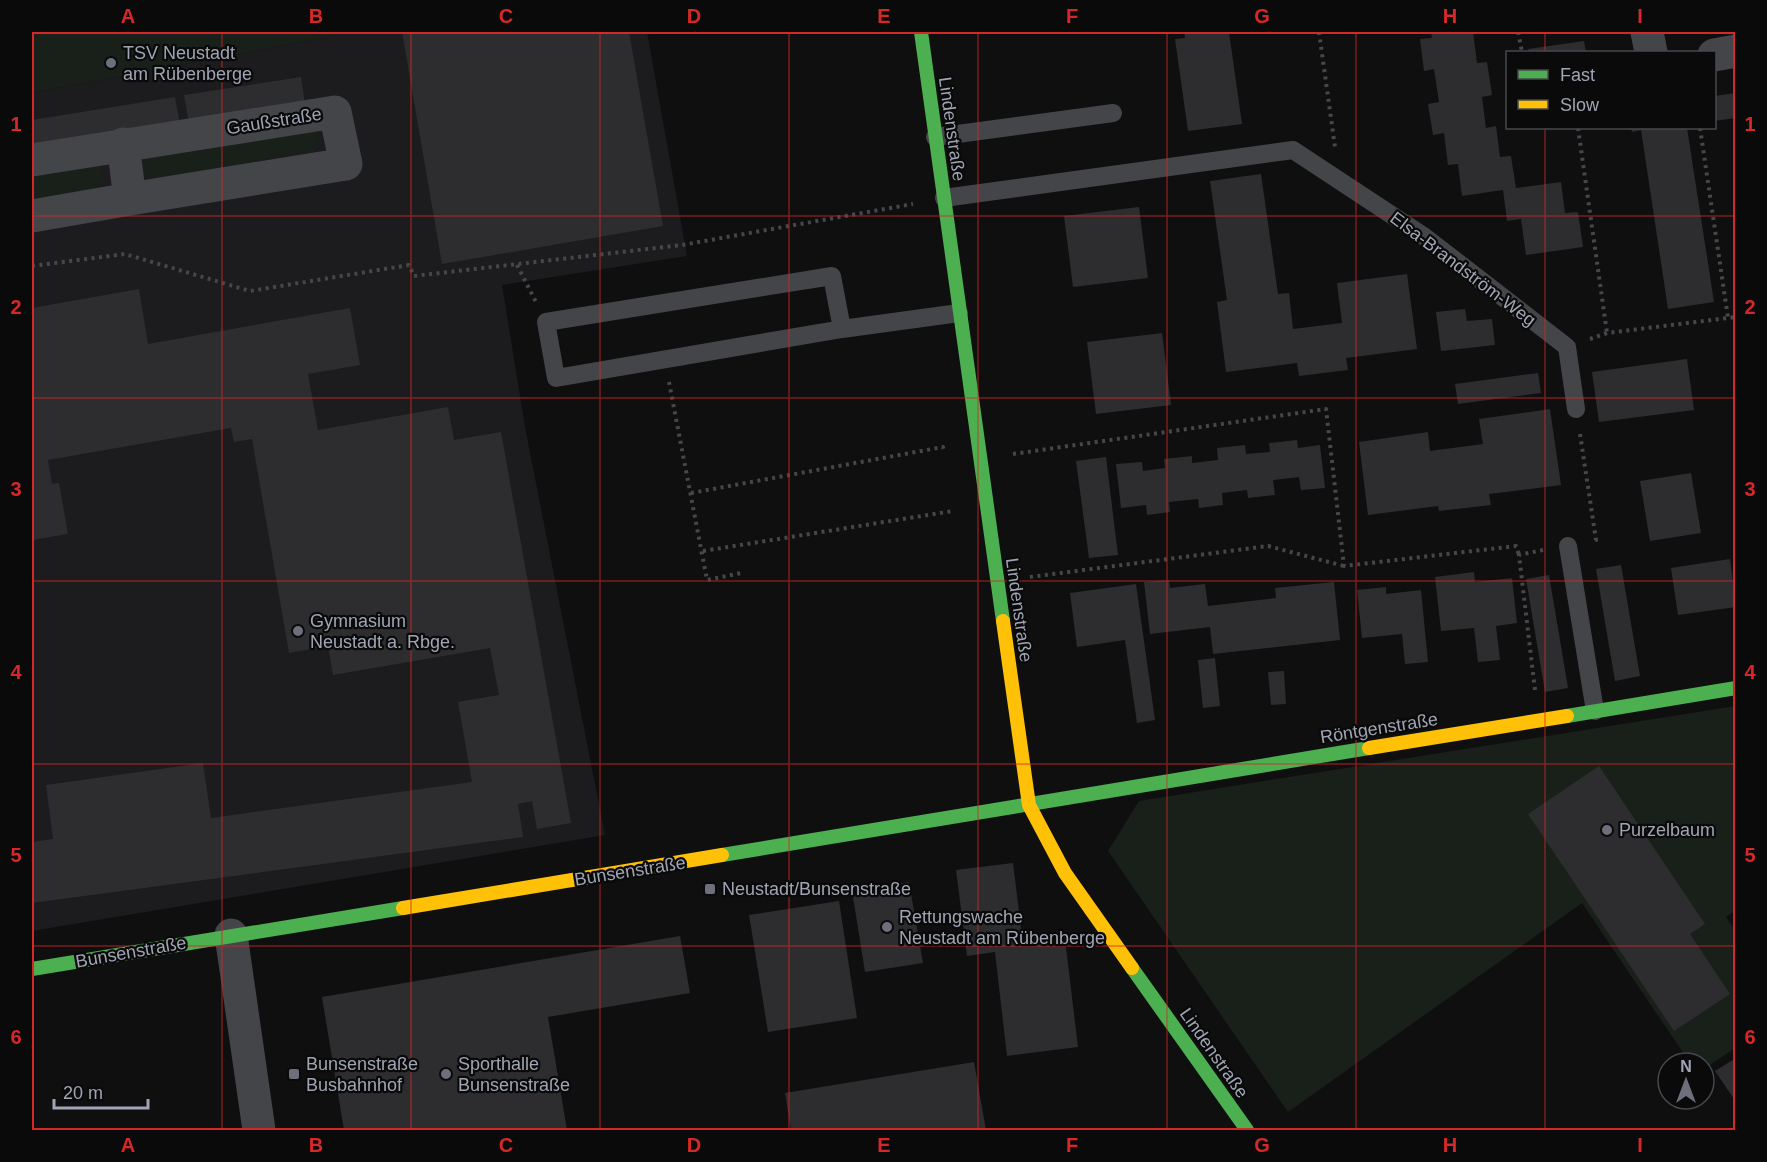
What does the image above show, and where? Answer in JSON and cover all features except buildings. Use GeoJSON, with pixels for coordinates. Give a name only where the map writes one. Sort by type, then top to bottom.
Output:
{"type":"FeatureCollection","features":[{"type":"Feature","properties":{"kind":"street","name":"Lindenstraße"},"geometry":{"type":"LineString","coordinates":[[921,32],[1029,805],[1065,873],[1241,1128]]}},
{"type":"Feature","properties":{"kind":"street"},"geometry":{"type":"LineString","coordinates":[[1647,32],[1651,51]]}},
{"type":"Feature","properties":{"kind":"street"},"geometry":{"type":"LineString","coordinates":[[1716,55],[1736,51]]}},
{"type":"Feature","properties":{"kind":"street","name":"Gaußstraße"},"geometry":{"type":"LineString","coordinates":[[32,160],[335,112],[346,164],[32,216]]}},
{"type":"Feature","properties":{"kind":"street"},"geometry":{"type":"LineString","coordinates":[[123,144],[130,199]]}},
{"type":"Feature","properties":{"kind":"street","name":"Röntgenstraße"},"geometry":{"type":"LineString","coordinates":[[1029,805],[1736,688]]}},
{"type":"Feature","properties":{"kind":"street","name":"Bunsenstraße"},"geometry":{"type":"LineString","coordinates":[[32,969],[1029,805]]}},
{"type":"Feature","properties":{"kind":"street"},"geometry":{"type":"LineString","coordinates":[[231,935],[259,1131]]}},
{"type":"Feature","properties":{"kind":"lane"},"geometry":{"type":"LineString","coordinates":[[935,137],[1113,113]]}},
{"type":"Feature","properties":{"kind":"lane","name":"Elsa-Brandström-Weg"},"geometry":{"type":"LineString","coordinates":[[944,198],[1293,150],[1425,237],[1567,346]]}},
{"type":"Feature","properties":{"kind":"lane"},"geometry":{"type":"LineString","coordinates":[[842,329],[832,276],[546,322],[556,378],[842,329],[959,314]]}},
{"type":"Feature","properties":{"kind":"lane"},"geometry":{"type":"LineString","coordinates":[[1567,346],[1576,409]]}},
{"type":"Feature","properties":{"kind":"lane"},"geometry":{"type":"LineString","coordinates":[[1568,546],[1595,711]]}},
{"type":"Feature","properties":{"kind":"path"},"geometry":{"type":"LineString","coordinates":[[1319,32],[1340,181]]}},
{"type":"Feature","properties":{"kind":"path"},"geometry":{"type":"LineString","coordinates":[[1518,32],[1522,51]]}},
{"type":"Feature","properties":{"kind":"path"},"geometry":{"type":"LineString","coordinates":[[1578,129],[1607,333]]}},
{"type":"Feature","properties":{"kind":"path"},"geometry":{"type":"LineString","coordinates":[[1700,129],[1728,318]]}},
{"type":"Feature","properties":{"kind":"path"},"geometry":{"type":"LineString","coordinates":[[32,266],[125,254],[250,291],[409,265],[414,276],[682,245],[944,198]]}},
{"type":"Feature","properties":{"kind":"path"},"geometry":{"type":"LineString","coordinates":[[517,265],[546,322]]}},
{"type":"Feature","properties":{"kind":"path"},"geometry":{"type":"LineString","coordinates":[[1567,346],[1607,333],[1736,317]]}},
{"type":"Feature","properties":{"kind":"path"},"geometry":{"type":"LineString","coordinates":[[664,358],[707,580],[741,573]]}},
{"type":"Feature","properties":{"kind":"path"},"geometry":{"type":"LineString","coordinates":[[980,459],[1326,409],[1344,566]]}},
{"type":"Feature","properties":{"kind":"path"},"geometry":{"type":"LineString","coordinates":[[691,493],[943,447],[945,458]]}},
{"type":"Feature","properties":{"kind":"path"},"geometry":{"type":"LineString","coordinates":[[951,500],[954,522]]}},
{"type":"Feature","properties":{"kind":"path"},"geometry":{"type":"LineString","coordinates":[[703,551],[953,511]]}},
{"type":"Feature","properties":{"kind":"path"},"geometry":{"type":"LineString","coordinates":[[997,582],[1268,546],[1344,566],[1516,546],[1519,555]]}},
{"type":"Feature","properties":{"kind":"shaded area","name":"TSV Neustadt am Rübenberge"},"geometry":{"type":"Polygon","coordinates":[[[32,32],[355,32],[32,93],[32,32]]]}},
{"type":"Feature","properties":{"kind":"shaded area","name":"Gymnasium Neustadt a. Rbge."},"geometry":{"type":"Polygon","coordinates":[[[355,32],[647,32],[687,256],[502,285],[525,427],[605,835],[32,931],[32,93],[355,32]]]}},
{"type":"Feature","properties":{"kind":"shaded area"},"geometry":{"type":"Polygon","coordinates":[[[317,131],[319,139],[313,150],[155,180],[143,173],[140,164],[146,155],[317,131]]]}},
{"type":"Feature","properties":{"kind":"shaded area"},"geometry":{"type":"Polygon","coordinates":[[[99,164],[105,177],[95,188],[32,200],[32,171],[99,164]]]}},
{"type":"Feature","properties":{"kind":"shaded area"},"geometry":{"type":"Polygon","coordinates":[[[1735,706],[1736,910],[1726,917],[1735,930],[1735,1048],[1716,1061],[1716,1051],[1682,1051],[1582,903],[1288,1112],[1108,851],[1139,801],[1735,706]]]}},
{"type":"Feature","properties":{"kind":"traffic: fast"},"geometry":{"type":"LineString","coordinates":[[921,32],[1003,621]]}},
{"type":"Feature","properties":{"kind":"traffic: fast"},"geometry":{"type":"LineString","coordinates":[[1567,716],[1736,688]]}},
{"type":"Feature","properties":{"kind":"traffic: fast"},"geometry":{"type":"LineString","coordinates":[[722,855],[1369,748]]}},
{"type":"Feature","properties":{"kind":"traffic: fast"},"geometry":{"type":"LineString","coordinates":[[32,969],[403,908]]}},
{"type":"Feature","properties":{"kind":"traffic: fast"},"geometry":{"type":"LineString","coordinates":[[1132,968],[1247,1130]]}},
{"type":"Feature","properties":{"kind":"traffic: slow"},"geometry":{"type":"LineString","coordinates":[[1003,621],[1029,805],[1065,873],[1132,968]]}},
{"type":"Feature","properties":{"kind":"traffic: slow"},"geometry":{"type":"LineString","coordinates":[[1369,748],[1567,716]]}},
{"type":"Feature","properties":{"kind":"traffic: slow"},"geometry":{"type":"LineString","coordinates":[[403,908],[722,855]]}},
{"type":"Feature","properties":{"kind":"place","name":"TSV Neustadt am Rübenberge"},"geometry":{"type":"Point","coordinates":[111,63]}},
{"type":"Feature","properties":{"kind":"place","name":"Gymnasium Neustadt a. Rbge."},"geometry":{"type":"Point","coordinates":[298,631]}},
{"type":"Feature","properties":{"kind":"place","name":"Purzelbaum"},"geometry":{"type":"Point","coordinates":[1607,830]}},
{"type":"Feature","properties":{"kind":"place","name":"Neustadt/Bunsenstraße"},"geometry":{"type":"Point","coordinates":[710,889]}},
{"type":"Feature","properties":{"kind":"place","name":"Rettungswache Neustadt am Rübenberge"},"geometry":{"type":"Point","coordinates":[887,927]}},
{"type":"Feature","properties":{"kind":"place","name":"Bunsenstraße Busbahnhof"},"geometry":{"type":"Point","coordinates":[294,1074]}},
{"type":"Feature","properties":{"kind":"place","name":"Sporthalle Bunsenstraße"},"geometry":{"type":"Point","coordinates":[446,1074]}}]}
